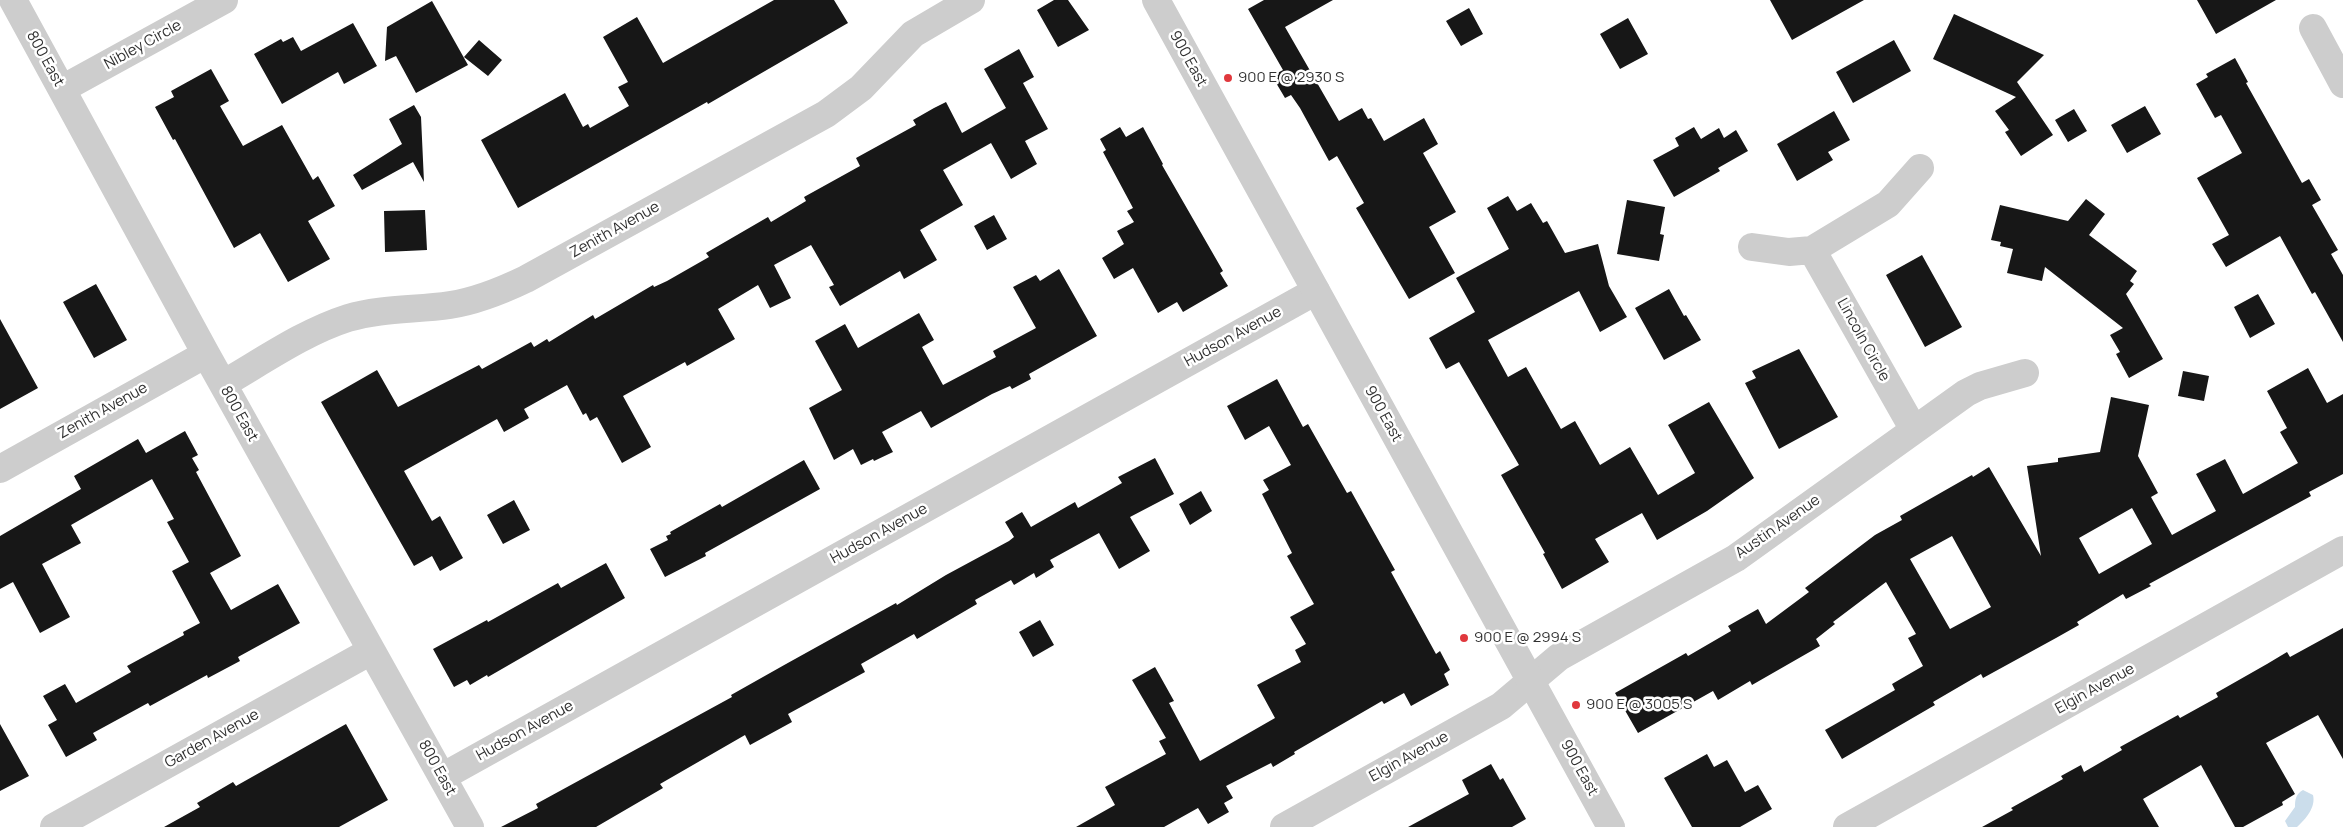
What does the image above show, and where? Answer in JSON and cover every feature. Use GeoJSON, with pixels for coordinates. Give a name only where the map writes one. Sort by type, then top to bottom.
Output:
{"type":"FeatureCollection","features":[{"type":"Feature","properties":{"kind":"street","name":"800 East"},"geometry":{"type":"LineString","coordinates":[[13,0],[222,384],[470,827]]}},
{"type":"Feature","properties":{"kind":"street","name":"Nibley Circle"},"geometry":{"type":"LineString","coordinates":[[62,90],[224,0]]}},
{"type":"Feature","properties":{"kind":"street","name":"Zenith Avenue"},"geometry":{"type":"LineString","coordinates":[[222,384],[318,331],[347,319],[377,311],[450,305],[489,296],[526,279],[826,114],[861,88],[913,34],[970,0]]}},
{"type":"Feature","properties":{"kind":"street","name":"900 East"},"geometry":{"type":"LineString","coordinates":[[1156,0],[1611,827]]}},
{"type":"Feature","properties":{"kind":"street"},"geometry":{"type":"LineString","coordinates":[[2314,28],[2343,84]]}},
{"type":"Feature","properties":{"kind":"street"},"geometry":{"type":"LineString","coordinates":[[1752,247],[1789,252],[1812,250],[1888,204],[1920,168]]}},
{"type":"Feature","properties":{"kind":"street","name":"Lincoln Circle"},"geometry":{"type":"LineString","coordinates":[[1812,250],[1914,430]]}},
{"type":"Feature","properties":{"kind":"street","name":"Hudson Avenue"},"geometry":{"type":"LineString","coordinates":[[442,777],[1316,291]]}},
{"type":"Feature","properties":{"kind":"street","name":"Zenith Avenue"},"geometry":{"type":"LineString","coordinates":[[0,469],[206,354]]}},
{"type":"Feature","properties":{"kind":"street","name":"Austin Avenue"},"geometry":{"type":"LineString","coordinates":[[1530,681],[1559,656],[1747,551],[1966,393],[1980,386],[2025,373]]}},
{"type":"Feature","properties":{"kind":"street","name":"Elgin Avenue"},"geometry":{"type":"LineString","coordinates":[[1847,827],[2343,550]]}},
{"type":"Feature","properties":{"kind":"street","name":"Garden Avenue"},"geometry":{"type":"LineString","coordinates":[[54,827],[371,651]]}},
{"type":"Feature","properties":{"kind":"street","name":"Elgin Avenue"},"geometry":{"type":"LineString","coordinates":[[1284,827],[1501,706],[1530,681]]}},
{"type":"Feature","properties":{"kind":"water"},"geometry":{"type":"Polygon","coordinates":[[[2303,790],[2313,795],[2312,808],[2307,817],[2297,827],[2288,827],[2285,821],[2295,807],[2297,795],[2303,790]]]}},
{"type":"Feature","properties":{"kind":"building"},"geometry":{"type":"Polygon","coordinates":[[[774,0],[834,0],[848,23],[708,104],[707,102],[518,208],[481,140],[565,93],[583,127],[588,124],[590,128],[629,106],[618,87],[628,82],[603,37],[637,17],[663,63],[774,0]]]}},
{"type":"Feature","properties":{"kind":"building"},"geometry":{"type":"Polygon","coordinates":[[[1054,0],[1068,0],[1089,30],[1058,47],[1037,10],[1054,0]]]}},
{"type":"Feature","properties":{"kind":"building"},"geometry":{"type":"Polygon","coordinates":[[[1264,0],[1333,0],[1285,27],[1339,121],[1362,108],[1368,119],[1371,118],[1384,141],[1424,118],[1438,144],[1423,153],[1456,212],[1429,227],[1455,273],[1409,299],[1356,208],[1364,203],[1337,156],[1329,161],[1300,108],[1291,95],[1285,98],[1272,76],[1283,70],[1248,9],[1264,0]]]}},
{"type":"Feature","properties":{"kind":"building"},"geometry":{"type":"Polygon","coordinates":[[[1770,0],[1864,0],[1792,40],[1770,0]]]}},
{"type":"Feature","properties":{"kind":"building"},"geometry":{"type":"Polygon","coordinates":[[[2197,0],[2276,0],[2216,34],[2197,0]]]}},
{"type":"Feature","properties":{"kind":"building"},"geometry":{"type":"Polygon","coordinates":[[[432,1],[468,65],[416,93],[396,56],[385,61],[387,27],[432,1]]]}},
{"type":"Feature","properties":{"kind":"building"},"geometry":{"type":"Polygon","coordinates":[[[1469,8],[1483,34],[1461,46],[1446,21],[1469,8]]]}},
{"type":"Feature","properties":{"kind":"building"},"geometry":{"type":"Polygon","coordinates":[[[1954,14],[2044,55],[2017,82],[2053,135],[2021,156],[2005,132],[2009,130],[1995,111],[2016,97],[1933,59],[1954,14]]]}},
{"type":"Feature","properties":{"kind":"building"},"geometry":{"type":"Polygon","coordinates":[[[1628,18],[1648,54],[1620,69],[1600,34],[1628,18]]]}},
{"type":"Feature","properties":{"kind":"building"},"geometry":{"type":"Polygon","coordinates":[[[353,23],[377,66],[344,84],[338,72],[282,104],[254,54],[281,39],[283,42],[293,37],[301,51],[353,23]]]}},
{"type":"Feature","properties":{"kind":"building"},"geometry":{"type":"Polygon","coordinates":[[[479,40],[502,60],[488,76],[464,57],[479,40]]]}},
{"type":"Feature","properties":{"kind":"building"},"geometry":{"type":"Polygon","coordinates":[[[1894,40],[1911,71],[1853,103],[1836,72],[1894,40]]]}},
{"type":"Feature","properties":{"kind":"building"},"geometry":{"type":"Polygon","coordinates":[[[1019,49],[1034,77],[1023,83],[1048,129],[1025,141],[1037,164],[1011,179],[991,143],[943,170],[963,205],[920,230],[937,260],[904,279],[900,271],[840,306],[829,287],[834,285],[811,245],[774,265],[791,298],[770,308],[758,285],[718,309],[735,339],[687,366],[685,362],[623,396],[651,447],[622,463],[597,417],[590,421],[586,413],[583,415],[567,385],[524,409],[529,418],[504,432],[497,419],[404,471],[432,521],[440,516],[463,558],[440,571],[432,556],[414,566],[321,402],[377,370],[398,407],[479,365],[482,369],[531,342],[534,347],[547,339],[549,342],[593,315],[595,319],[653,285],[654,287],[667,281],[709,257],[706,253],[768,217],[771,222],[806,201],[804,197],[860,166],[856,158],[916,125],[913,120],[934,108],[946,102],[962,133],[1006,108],[984,69],[1019,49]]]}},
{"type":"Feature","properties":{"kind":"building"},"geometry":{"type":"Polygon","coordinates":[[[2235,58],[2248,82],[2246,83],[2302,183],[2309,179],[2321,200],[2312,205],[2338,250],[2331,254],[2343,275],[2343,342],[2315,292],[2312,294],[2280,236],[2226,267],[2212,244],[2229,235],[2197,178],[2242,153],[2221,115],[2215,118],[2196,84],[2208,77],[2206,74],[2235,58]]]}},
{"type":"Feature","properties":{"kind":"building"},"geometry":{"type":"Polygon","coordinates":[[[211,69],[229,101],[220,106],[243,146],[282,125],[313,180],[318,176],[335,206],[308,221],[330,259],[288,282],[260,233],[234,248],[175,139],[173,140],[155,107],[174,97],[171,91],[211,69]]]}},
{"type":"Feature","properties":{"kind":"building"},"geometry":{"type":"Polygon","coordinates":[[[414,105],[421,117],[424,182],[413,162],[362,190],[353,175],[402,144],[389,119],[414,105]]]}},
{"type":"Feature","properties":{"kind":"building"},"geometry":{"type":"Polygon","coordinates":[[[2145,106],[2161,134],[2127,153],[2111,125],[2145,106]]]}},
{"type":"Feature","properties":{"kind":"building"},"geometry":{"type":"Polygon","coordinates":[[[2074,109],[2087,131],[2068,142],[2055,120],[2074,109]]]}},
{"type":"Feature","properties":{"kind":"building"},"geometry":{"type":"Polygon","coordinates":[[[1834,111],[1850,140],[1828,152],[1833,160],[1797,181],[1777,144],[1834,111]]]}},
{"type":"Feature","properties":{"kind":"building"},"geometry":{"type":"Polygon","coordinates":[[[1120,127],[1126,137],[1143,127],[1162,165],[1223,271],[1220,273],[1228,286],[1183,312],[1177,302],[1158,313],[1133,268],[1114,279],[1102,258],[1124,244],[1117,231],[1134,222],[1127,211],[1133,208],[1103,152],[1106,150],[1100,139],[1120,127]]]}},
{"type":"Feature","properties":{"kind":"building"},"geometry":{"type":"Polygon","coordinates":[[[1694,127],[1701,139],[1719,128],[1724,138],[1736,130],[1748,151],[1718,168],[1720,171],[1674,197],[1653,160],[1679,146],[1675,138],[1694,127]]]}},
{"type":"Feature","properties":{"kind":"building"},"geometry":{"type":"Polygon","coordinates":[[[1508,196],[1517,211],[1531,203],[1543,223],[1547,221],[1565,253],[1598,244],[1609,286],[1627,317],[1600,332],[1579,291],[1488,340],[1508,377],[1526,367],[1561,429],[1575,421],[1600,465],[1630,447],[1658,495],[1695,473],[1668,425],[1709,402],[1754,478],[1707,511],[1657,540],[1642,513],[1595,539],[1609,562],[1562,589],[1543,554],[1545,553],[1501,475],[1519,465],[1459,362],[1446,369],[1429,338],[1475,312],[1456,278],[1509,249],[1487,208],[1508,196]]]}},
{"type":"Feature","properties":{"kind":"building"},"geometry":{"type":"Polygon","coordinates":[[[2086,199],[2105,214],[2089,235],[2137,271],[2130,281],[2134,284],[2126,294],[2163,359],[2129,378],[2116,354],[2120,352],[2110,335],[2123,328],[2045,267],[2042,281],[2007,273],[2013,249],[2000,246],[2001,242],[1991,240],[2000,205],[2068,221],[2086,199]]]}},
{"type":"Feature","properties":{"kind":"building"},"geometry":{"type":"Polygon","coordinates":[[[1627,200],[1665,207],[1660,234],[1664,235],[1659,261],[1617,254],[1627,200]]]}},
{"type":"Feature","properties":{"kind":"building"},"geometry":{"type":"Polygon","coordinates":[[[425,210],[427,250],[385,252],[384,211],[425,210]]]}},
{"type":"Feature","properties":{"kind":"building"},"geometry":{"type":"Polygon","coordinates":[[[994,215],[1007,239],[987,250],[974,226],[994,215]]]}},
{"type":"Feature","properties":{"kind":"building"},"geometry":{"type":"Polygon","coordinates":[[[1922,255],[1962,327],[1925,347],[1886,275],[1922,255]]]}},
{"type":"Feature","properties":{"kind":"building"},"geometry":{"type":"Polygon","coordinates":[[[1059,269],[1097,336],[1029,374],[1031,379],[1012,389],[1010,386],[992,394],[931,428],[921,411],[882,432],[893,452],[874,461],[873,459],[861,465],[853,449],[834,460],[809,408],[842,390],[815,341],[845,324],[858,348],[919,313],[934,340],[922,347],[943,385],[996,357],[993,351],[1036,328],[1013,287],[1036,275],[1040,281],[1059,269]]]}},
{"type":"Feature","properties":{"kind":"building"},"geometry":{"type":"Polygon","coordinates":[[[96,284],[127,340],[94,358],[63,302],[96,284]]]}},
{"type":"Feature","properties":{"kind":"building"},"geometry":{"type":"Polygon","coordinates":[[[1669,289],[1684,316],[1686,315],[1701,340],[1664,360],[1635,308],[1669,289]]]}},
{"type":"Feature","properties":{"kind":"building"},"geometry":{"type":"Polygon","coordinates":[[[2258,294],[2275,324],[2250,338],[2234,307],[2258,294]]]}},
{"type":"Feature","properties":{"kind":"building"},"geometry":{"type":"Polygon","coordinates":[[[0,319],[38,388],[0,409],[0,319]]]}},
{"type":"Feature","properties":{"kind":"building"},"geometry":{"type":"Polygon","coordinates":[[[1799,349],[1838,417],[1779,449],[1745,383],[1756,378],[1752,371],[1799,349]]]}},
{"type":"Feature","properties":{"kind":"building"},"geometry":{"type":"Polygon","coordinates":[[[2308,368],[2327,403],[2343,394],[2343,474],[2309,492],[2311,496],[2149,584],[2151,586],[2126,599],[2123,594],[2077,622],[2079,625],[2056,638],[1983,678],[1981,674],[1933,702],[1935,705],[1842,759],[1825,730],[1895,690],[1892,684],[1923,666],[1908,638],[1916,634],[1886,582],[1833,622],[1835,624],[1816,639],[1820,646],[1752,685],[1750,681],[1718,700],[1713,691],[1638,733],[1615,693],[1686,653],[1688,656],[1731,631],[1728,626],[1758,609],[1766,624],[1809,592],[1805,588],[1875,535],[1902,520],[1900,516],[1989,467],[2041,556],[2027,466],[2058,462],[2058,458],[2100,452],[2111,397],[2149,405],[2138,456],[2158,493],[2151,497],[2172,535],[2216,511],[2196,474],[2225,459],[2243,494],[2298,463],[2280,432],[2287,428],[2267,391],[2308,368]],[[2132,508],[2079,538],[2099,574],[2152,544],[2132,508]],[[1952,536],[1910,559],[1950,629],[1991,607],[1952,536]]]}},
{"type":"Feature","properties":{"kind":"building"},"geometry":{"type":"Polygon","coordinates":[[[2183,371],[2209,376],[2204,401],[2178,396],[2183,371]]]}},
{"type":"Feature","properties":{"kind":"building"},"geometry":{"type":"Polygon","coordinates":[[[1277,379],[1303,427],[1308,424],[1347,493],[1351,491],[1395,570],[1391,572],[1436,654],[1440,651],[1450,670],[1444,674],[1449,685],[1411,706],[1404,693],[1384,704],[1382,701],[1294,752],[1295,754],[1273,767],[1271,763],[1226,786],[1233,798],[1224,803],[1229,812],[1208,824],[1198,808],[1164,827],[1076,827],[1115,805],[1105,787],[1166,754],[1159,741],[1166,738],[1132,680],[1155,667],[1174,701],[1169,703],[1200,761],[1275,718],[1257,685],[1301,662],[1295,650],[1306,644],[1290,617],[1314,604],[1287,556],[1292,553],[1262,494],[1269,490],[1263,480],[1291,465],[1269,426],[1245,440],[1227,406],[1277,379]]]}},
{"type":"Feature","properties":{"kind":"building"},"geometry":{"type":"Polygon","coordinates":[[[185,431],[198,455],[192,458],[199,470],[196,472],[241,556],[210,573],[231,610],[278,584],[300,623],[238,657],[240,661],[208,678],[207,675],[150,706],[148,703],[93,733],[97,740],[66,757],[48,725],[57,720],[43,696],[65,684],[76,703],[131,672],[127,666],[184,635],[183,632],[200,623],[172,571],[189,562],[167,522],[174,519],[152,479],[71,525],[81,543],[42,564],[70,617],[40,633],[13,582],[0,589],[0,536],[81,489],[74,476],[138,439],[146,453],[185,431]]]}},
{"type":"Feature","properties":{"kind":"building"},"geometry":{"type":"Polygon","coordinates":[[[1155,458],[1174,494],[1130,517],[1150,551],[1119,569],[1099,533],[1050,560],[1054,567],[1036,578],[1034,573],[1014,585],[1011,580],[975,600],[977,604],[917,639],[914,634],[861,664],[865,672],[788,714],[792,722],[750,745],[745,735],[660,784],[663,788],[596,827],[501,827],[538,808],[536,804],[732,697],[731,695],[786,664],[896,603],[897,605],[946,575],[1009,541],[1014,537],[1005,522],[1022,512],[1031,527],[1075,502],[1078,508],[1122,483],[1118,477],[1155,458]]]}},
{"type":"Feature","properties":{"kind":"building"},"geometry":{"type":"Polygon","coordinates":[[[804,460],[820,489],[705,553],[706,556],[665,577],[650,549],[668,540],[666,536],[671,534],[670,532],[720,504],[722,507],[804,460]]]}},
{"type":"Feature","properties":{"kind":"building"},"geometry":{"type":"Polygon","coordinates":[[[1201,491],[1212,511],[1190,525],[1179,504],[1201,491]]]}},
{"type":"Feature","properties":{"kind":"building"},"geometry":{"type":"Polygon","coordinates":[[[514,500],[530,530],[503,544],[487,515],[514,500]]]}},
{"type":"Feature","properties":{"kind":"building"},"geometry":{"type":"Polygon","coordinates":[[[606,563],[625,598],[488,677],[487,675],[470,685],[467,680],[454,687],[433,649],[487,620],[488,622],[558,583],[561,588],[606,563]]]}},
{"type":"Feature","properties":{"kind":"building"},"geometry":{"type":"Polygon","coordinates":[[[1040,620],[1054,645],[1033,657],[1019,632],[1040,620]]]}},
{"type":"Feature","properties":{"kind":"building"},"geometry":{"type":"Polygon","coordinates":[[[2343,628],[2343,759],[2318,715],[2266,743],[2295,794],[2282,802],[2283,805],[2243,827],[2235,827],[2201,765],[2143,799],[2159,827],[1982,827],[2013,810],[2011,808],[2063,779],[2061,776],[2081,765],[2084,772],[2122,750],[2120,747],[2178,715],[2180,718],[2218,697],[2216,693],[2287,652],[2290,657],[2343,628]]]}},
{"type":"Feature","properties":{"kind":"building"},"geometry":{"type":"Polygon","coordinates":[[[0,724],[29,776],[0,791],[0,724]]]}},
{"type":"Feature","properties":{"kind":"building"},"geometry":{"type":"Polygon","coordinates":[[[346,724],[388,800],[339,827],[164,827],[200,807],[197,803],[233,782],[236,786],[346,724]]]}},
{"type":"Feature","properties":{"kind":"building"},"geometry":{"type":"Polygon","coordinates":[[[1707,754],[1714,767],[1727,760],[1745,792],[1758,785],[1772,809],[1740,827],[1692,827],[1664,778],[1707,754]]]}},
{"type":"Feature","properties":{"kind":"building"},"geometry":{"type":"Polygon","coordinates":[[[1491,764],[1500,780],[1503,778],[1526,819],[1512,827],[1408,827],[1469,794],[1462,780],[1491,764]]]}},
{"type":"Feature","properties":{"kind":"place","name":"900 E @ 2930 S"},"geometry":{"type":"Point","coordinates":[1228,78]}},
{"type":"Feature","properties":{"kind":"place","name":"900 E @ 2994 S"},"geometry":{"type":"Point","coordinates":[1464,638]}},
{"type":"Feature","properties":{"kind":"place","name":"900 E @ 3005 S"},"geometry":{"type":"Point","coordinates":[1576,705]}}]}
